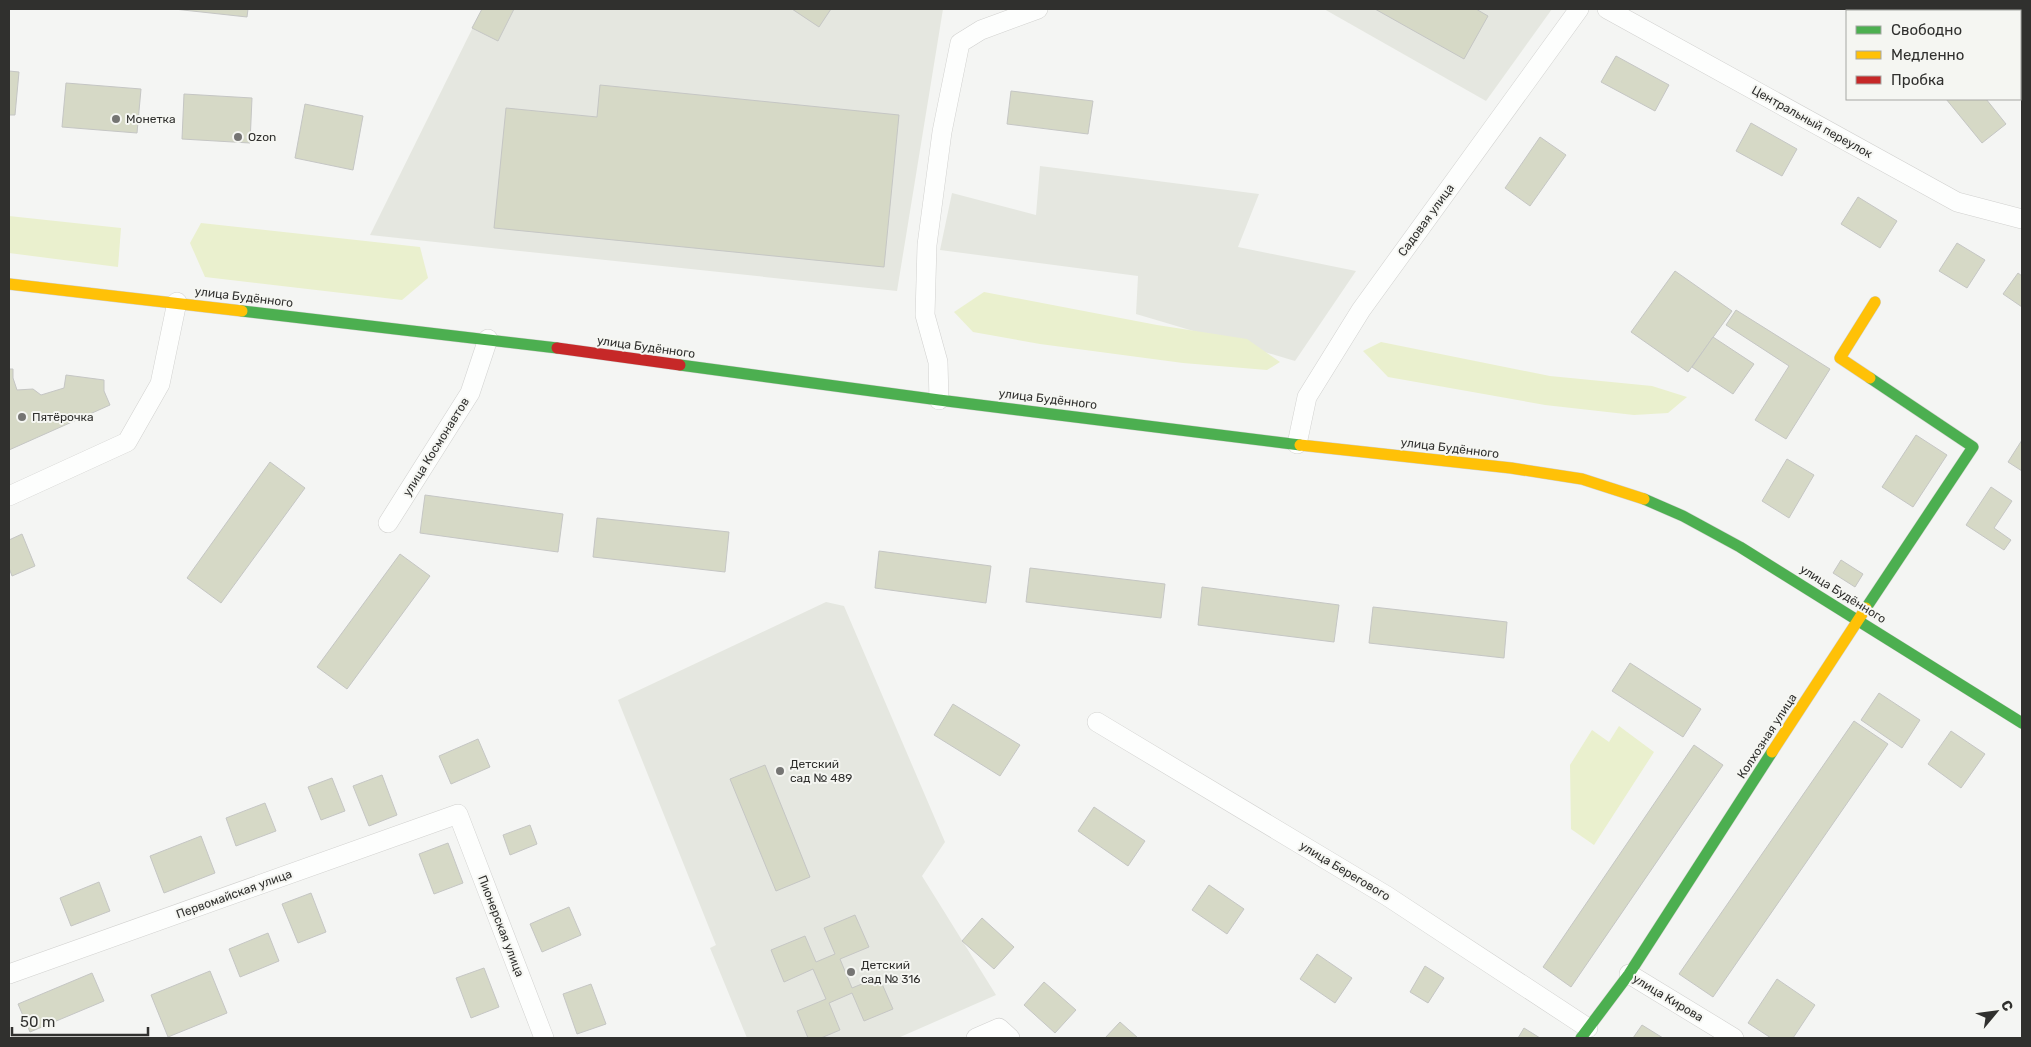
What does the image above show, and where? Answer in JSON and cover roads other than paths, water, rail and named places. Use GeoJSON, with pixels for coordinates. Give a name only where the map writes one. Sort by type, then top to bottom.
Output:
{"type":"FeatureCollection","features":[{"type":"Feature","properties":{"kind":"main road","name":"улица Будённого"},"geometry":{"type":"LineString","coordinates":[[9,284],[488,339],[939,400],[1511,468],[1582,479],[1638,496],[1682,516],[1740,547],[2022,723]]}},
{"type":"Feature","properties":{"kind":"main road","name":"Колхозная улица"},"geometry":{"type":"LineString","coordinates":[[1585,1033],[1629,974],[1750,774],[1858,620],[1973,447],[1840,358],[1875,302]]}},
{"type":"Feature","properties":{"kind":"street"},"geometry":{"type":"LineString","coordinates":[[939,400],[938,362],[925,315],[927,245],[942,132],[960,43],[981,30],[1038,9]]}},
{"type":"Feature","properties":{"kind":"street","name":"Садовая улица"},"geometry":{"type":"LineString","coordinates":[[1298,444],[1307,397],[1361,310],[1579,9]]}},
{"type":"Feature","properties":{"kind":"street","name":"Центральный переулок"},"geometry":{"type":"LineString","coordinates":[[1607,9],[1957,202],[2022,219]]}},
{"type":"Feature","properties":{"kind":"street"},"geometry":{"type":"LineString","coordinates":[[9,496],[127,442],[160,384],[177,302]]}},
{"type":"Feature","properties":{"kind":"street","name":"улица Космонавтов"},"geometry":{"type":"LineString","coordinates":[[388,523],[470,393],[488,339]]}},
{"type":"Feature","properties":{"kind":"street","name":"улица Берегового"},"geometry":{"type":"LineString","coordinates":[[1098,722],[1387,896],[1585,1033]]}},
{"type":"Feature","properties":{"kind":"street","name":"Первомайская улица"},"geometry":{"type":"LineString","coordinates":[[9,974],[458,814]]}},
{"type":"Feature","properties":{"kind":"street","name":"Пионерская улица"},"geometry":{"type":"LineString","coordinates":[[458,814],[544,1038]]}},
{"type":"Feature","properties":{"kind":"street","name":"улица Кирова"},"geometry":{"type":"LineString","coordinates":[[1629,974],[1734,1038]]}},
{"type":"Feature","properties":{"kind":"street"},"geometry":{"type":"LineString","coordinates":[[976,1038],[1004,1033]]}},
{"type":"Feature","properties":{"kind":"place","name":"Монетка"},"geometry":{"type":"Point","coordinates":[116,119]}},
{"type":"Feature","properties":{"kind":"place","name":"Ozon"},"geometry":{"type":"Point","coordinates":[238,137]}},
{"type":"Feature","properties":{"kind":"place","name":"Пятёрочка"},"geometry":{"type":"Point","coordinates":[22,417]}},
{"type":"Feature","properties":{"kind":"place","name":"Детский сад № 489"},"geometry":{"type":"Point","coordinates":[780,771]}},
{"type":"Feature","properties":{"kind":"place","name":"Детский сад № 316"},"geometry":{"type":"Point","coordinates":[851,972]}}]}
